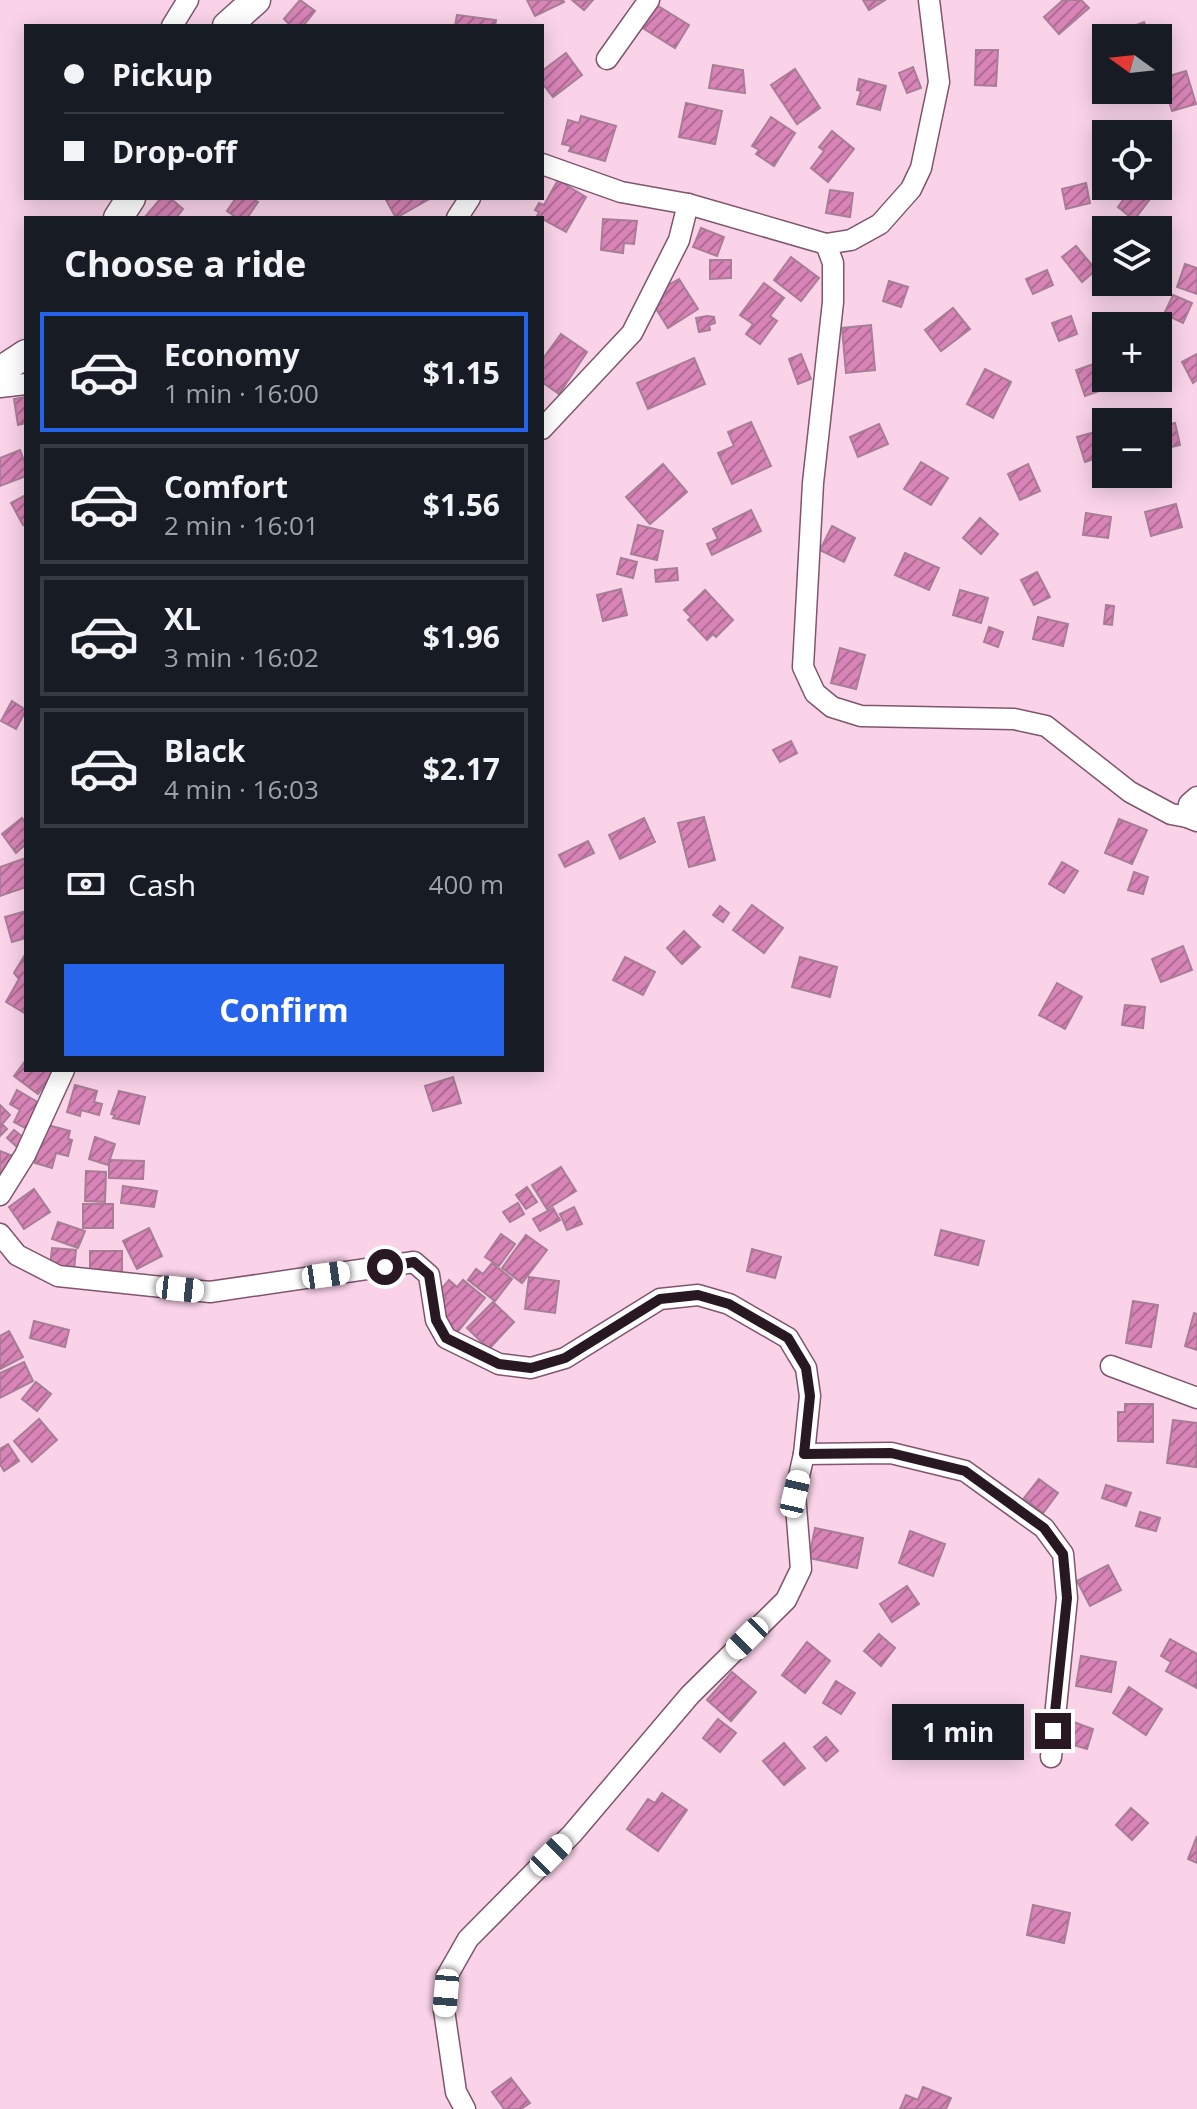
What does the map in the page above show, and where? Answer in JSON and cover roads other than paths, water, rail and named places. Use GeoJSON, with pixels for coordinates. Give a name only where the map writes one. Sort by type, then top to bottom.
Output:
{"type":"FeatureCollection","features":[{"type":"Feature","properties":{"kind":"street"},"geometry":{"type":"LineString","coordinates":[[173,24],[188,0]]}},
{"type":"Feature","properties":{"kind":"street"},"geometry":{"type":"LineString","coordinates":[[229,24],[256,0]]}},
{"type":"Feature","properties":{"kind":"street"},"geometry":{"type":"LineString","coordinates":[[607,59],[649,0]]}},
{"type":"Feature","properties":{"kind":"street"},"geometry":{"type":"LineString","coordinates":[[544,165],[621,192],[688,204],[826,244],[851,240],[880,224],[911,189],[921,168],[939,82],[929,0]]}},
{"type":"Feature","properties":{"kind":"street"},"geometry":{"type":"LineString","coordinates":[[544,427],[632,333],[679,240],[688,204]]}},
{"type":"Feature","properties":{"kind":"street"},"geometry":{"type":"LineString","coordinates":[[826,244],[833,263],[833,302],[813,483],[803,667],[815,693],[832,707],[861,716],[1014,719],[1046,726],[1130,792],[1171,814],[1192,819],[1189,804],[1197,797]]}},
{"type":"Feature","properties":{"kind":"street"},"geometry":{"type":"LineString","coordinates":[[0,371],[24,355]]}},
{"type":"Feature","properties":{"kind":"street"},"geometry":{"type":"LineString","coordinates":[[0,387],[24,384]]}},
{"type":"Feature","properties":{"kind":"street"},"geometry":{"type":"LineString","coordinates":[[0,1195],[25,1155],[63,1072]]}},
{"type":"Feature","properties":{"kind":"street"},"geometry":{"type":"LineString","coordinates":[[0,1234],[17,1255],[58,1276],[210,1292],[414,1262],[429,1275],[436,1320],[446,1338],[499,1364],[531,1368],[565,1358],[660,1299],[698,1295],[729,1304],[788,1338],[806,1368],[810,1396],[804,1454],[795,1494],[801,1569],[786,1600],[690,1695],[572,1834],[468,1939],[447,1976],[444,2010],[456,2092],[465,2109]]}},
{"type":"Feature","properties":{"kind":"street"},"geometry":{"type":"LineString","coordinates":[[1111,1366],[1197,1398]]}},
{"type":"Feature","properties":{"kind":"street"},"geometry":{"type":"LineString","coordinates":[[804,1454],[891,1453],[965,1471],[1044,1528],[1063,1554],[1067,1598],[1051,1757]]}}]}
